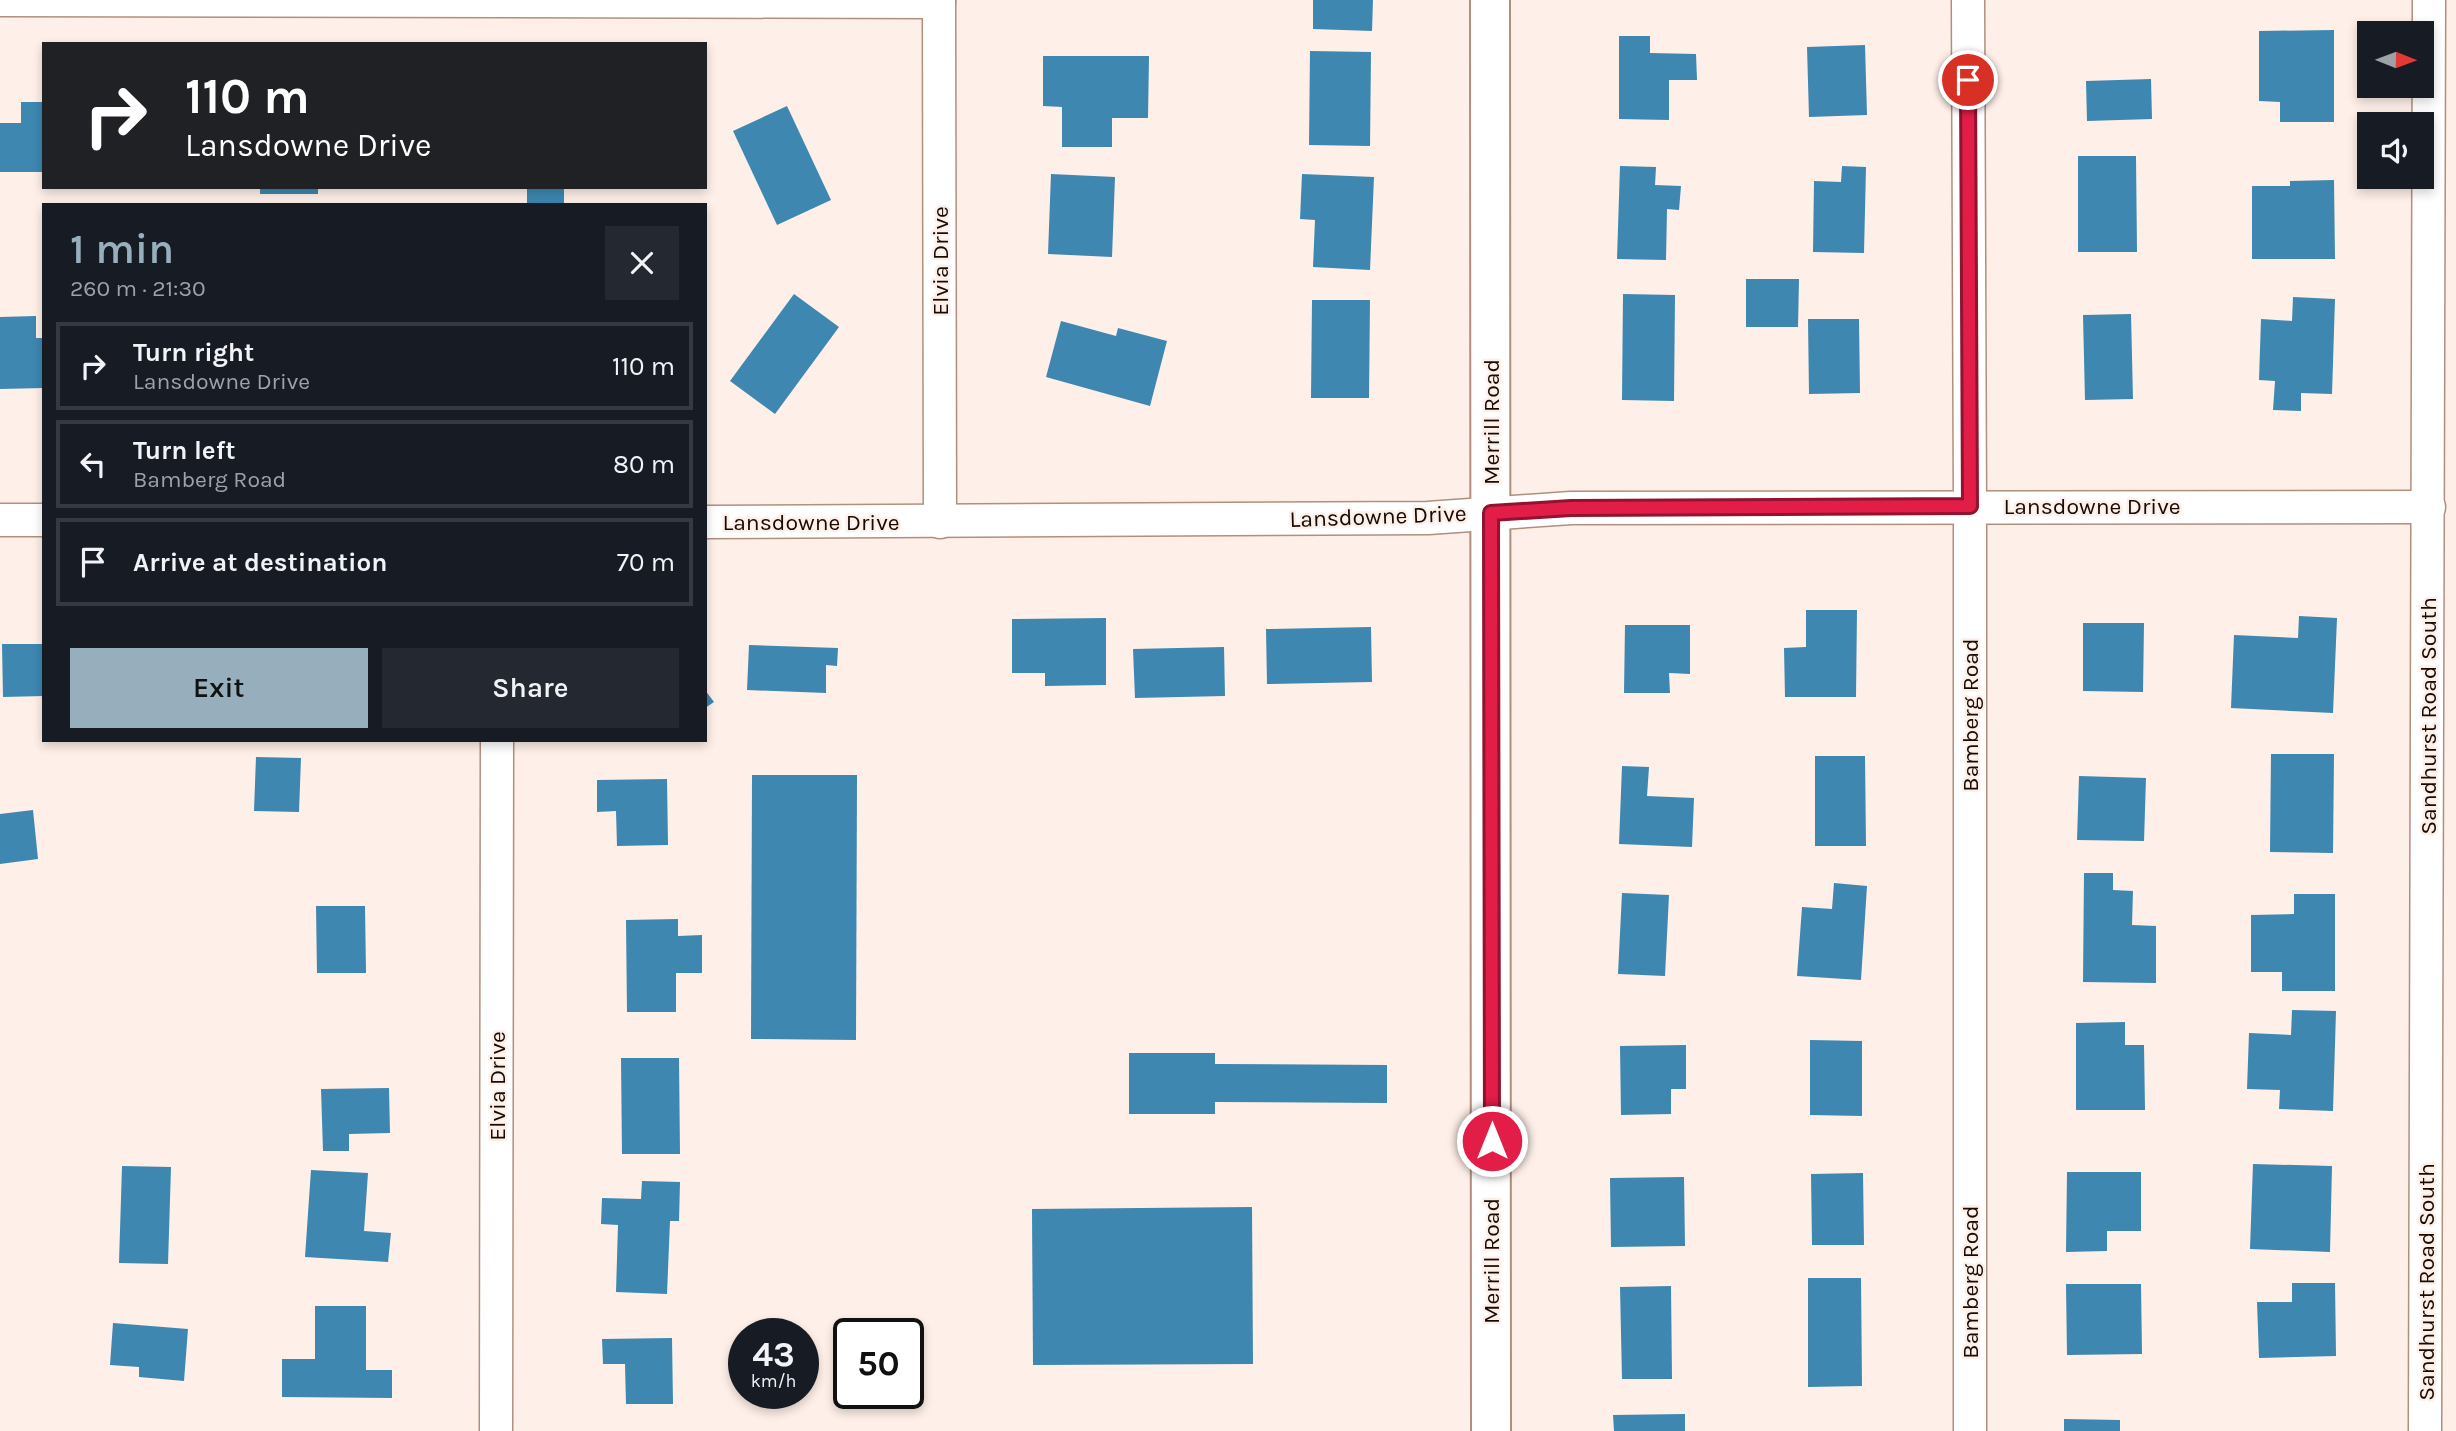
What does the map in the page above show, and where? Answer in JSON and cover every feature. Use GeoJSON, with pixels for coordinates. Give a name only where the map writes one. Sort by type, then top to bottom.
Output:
{"type":"FeatureCollection","features":[{"type":"Feature","properties":{"kind":"main road","name":"Merrill Road"},"geometry":{"type":"LineString","coordinates":[[1490,0],[1491,1431]]}},
{"type":"Feature","properties":{"kind":"street"},"geometry":{"type":"LineString","coordinates":[[0,0],[939,1]]}},
{"type":"Feature","properties":{"kind":"street","name":"Bamberg Road"},"geometry":{"type":"LineString","coordinates":[[1968,0],[1970,1431]]}},
{"type":"Feature","properties":{"kind":"street","name":"Sandhurst Road South"},"geometry":{"type":"LineString","coordinates":[[2425,1431],[2428,0]]}},
{"type":"Feature","properties":{"kind":"street","name":"Elvia Drive"},"geometry":{"type":"LineString","coordinates":[[939,1],[940,522]]}},
{"type":"Feature","properties":{"kind":"street","name":"Lansdowne Drive"},"geometry":{"type":"LineString","coordinates":[[707,522],[1428,517],[1571,508],[2429,507]]}},
{"type":"Feature","properties":{"kind":"street"},"geometry":{"type":"LineString","coordinates":[[0,520],[42,520]]}},
{"type":"Feature","properties":{"kind":"street","name":"Elvia Drive"},"geometry":{"type":"LineString","coordinates":[[496,1431],[497,742]]}},
{"type":"Feature","properties":{"kind":"building"},"geometry":{"type":"Polygon","coordinates":[[[1313,0],[1373,0],[1372,31],[1313,29],[1313,0]]]}},
{"type":"Feature","properties":{"kind":"building"},"geometry":{"type":"Polygon","coordinates":[[[2334,30],[2334,122],[2280,122],[2280,102],[2259,101],[2259,31],[2334,30]]]}},
{"type":"Feature","properties":{"kind":"building"},"geometry":{"type":"Polygon","coordinates":[[[1619,36],[1650,36],[1650,53],[1696,54],[1697,80],[1669,80],[1669,120],[1619,119],[1619,36]]]}},
{"type":"Feature","properties":{"kind":"building"},"geometry":{"type":"Polygon","coordinates":[[[1865,45],[1867,115],[1809,117],[1807,47],[1865,45]]]}},
{"type":"Feature","properties":{"kind":"building"},"geometry":{"type":"Polygon","coordinates":[[[1310,51],[1371,52],[1370,146],[1309,145],[1310,51]]]}},
{"type":"Feature","properties":{"kind":"building"},"geometry":{"type":"Polygon","coordinates":[[[1043,56],[1149,56],[1148,118],[1112,118],[1112,147],[1062,147],[1062,107],[1043,106],[1043,56]]]}},
{"type":"Feature","properties":{"kind":"building"},"geometry":{"type":"Polygon","coordinates":[[[2151,79],[2152,119],[2087,121],[2086,81],[2151,79]]]}},
{"type":"Feature","properties":{"kind":"building"},"geometry":{"type":"Polygon","coordinates":[[[21,102],[42,102],[42,172],[0,172],[0,123],[21,123],[21,102]]]}},
{"type":"Feature","properties":{"kind":"building"},"geometry":{"type":"Polygon","coordinates":[[[787,106],[831,200],[777,225],[733,131],[787,106]]]}},
{"type":"Feature","properties":{"kind":"building"},"geometry":{"type":"Polygon","coordinates":[[[2078,156],[2136,156],[2137,252],[2078,252],[2078,156]]]}},
{"type":"Feature","properties":{"kind":"building"},"geometry":{"type":"Polygon","coordinates":[[[1620,166],[1656,167],[1655,185],[1681,186],[1679,210],[1667,209],[1666,260],[1617,259],[1620,166]]]}},
{"type":"Feature","properties":{"kind":"building"},"geometry":{"type":"Polygon","coordinates":[[[1842,166],[1866,167],[1864,253],[1813,252],[1814,181],[1841,182],[1842,166]]]}},
{"type":"Feature","properties":{"kind":"building"},"geometry":{"type":"Polygon","coordinates":[[[1051,174],[1115,177],[1112,257],[1048,254],[1051,174]]]}},
{"type":"Feature","properties":{"kind":"building"},"geometry":{"type":"Polygon","coordinates":[[[1302,174],[1374,177],[1370,270],[1313,267],[1315,220],[1300,219],[1302,174]]]}},
{"type":"Feature","properties":{"kind":"building"},"geometry":{"type":"Polygon","coordinates":[[[2334,180],[2335,259],[2252,259],[2252,186],[2290,186],[2290,181],[2334,180]]]}},
{"type":"Feature","properties":{"kind":"building"},"geometry":{"type":"Polygon","coordinates":[[[260,189],[318,189],[318,194],[260,194],[260,189]]]}},
{"type":"Feature","properties":{"kind":"building"},"geometry":{"type":"Polygon","coordinates":[[[527,189],[564,189],[564,203],[527,203],[527,189]]]}},
{"type":"Feature","properties":{"kind":"building"},"geometry":{"type":"Polygon","coordinates":[[[1746,279],[1799,279],[1798,327],[1746,327],[1746,279]]]}},
{"type":"Feature","properties":{"kind":"building"},"geometry":{"type":"Polygon","coordinates":[[[794,294],[839,327],[775,414],[730,381],[794,294]]]}},
{"type":"Feature","properties":{"kind":"building"},"geometry":{"type":"Polygon","coordinates":[[[1623,294],[1675,295],[1674,401],[1622,400],[1623,294]]]}},
{"type":"Feature","properties":{"kind":"building"},"geometry":{"type":"Polygon","coordinates":[[[2293,297],[2335,299],[2332,394],[2301,393],[2301,411],[2273,410],[2275,381],[2259,380],[2261,319],[2292,321],[2293,297]]]}},
{"type":"Feature","properties":{"kind":"building"},"geometry":{"type":"Polygon","coordinates":[[[1312,300],[1370,300],[1369,398],[1311,398],[1312,300]]]}},
{"type":"Feature","properties":{"kind":"building"},"geometry":{"type":"Polygon","coordinates":[[[2131,314],[2133,399],[2085,400],[2083,315],[2131,314]]]}},
{"type":"Feature","properties":{"kind":"building"},"geometry":{"type":"Polygon","coordinates":[[[36,316],[36,338],[42,338],[42,388],[0,389],[0,317],[36,316]]]}},
{"type":"Feature","properties":{"kind":"building"},"geometry":{"type":"Polygon","coordinates":[[[1808,319],[1859,319],[1860,393],[1809,394],[1808,319]]]}},
{"type":"Feature","properties":{"kind":"building"},"geometry":{"type":"Polygon","coordinates":[[[1061,321],[1116,336],[1118,328],[1167,341],[1150,406],[1046,377],[1061,321]]]}},
{"type":"Feature","properties":{"kind":"building"},"geometry":{"type":"Polygon","coordinates":[[[1806,610],[1857,610],[1856,697],[1785,697],[1784,648],[1806,647],[1806,610]]]}},
{"type":"Feature","properties":{"kind":"building"},"geometry":{"type":"Polygon","coordinates":[[[2299,616],[2337,618],[2333,713],[2231,708],[2234,635],[2298,638],[2299,616]]]}},
{"type":"Feature","properties":{"kind":"building"},"geometry":{"type":"Polygon","coordinates":[[[1106,618],[1106,685],[1045,686],[1045,673],[1012,673],[1012,619],[1106,618]]]}},
{"type":"Feature","properties":{"kind":"building"},"geometry":{"type":"Polygon","coordinates":[[[2083,623],[2144,623],[2143,692],[2083,691],[2083,623]]]}},
{"type":"Feature","properties":{"kind":"building"},"geometry":{"type":"Polygon","coordinates":[[[1625,625],[1690,625],[1690,674],[1669,673],[1670,693],[1624,693],[1625,625]]]}},
{"type":"Feature","properties":{"kind":"building"},"geometry":{"type":"Polygon","coordinates":[[[1371,627],[1372,682],[1267,684],[1266,629],[1371,627]]]}},
{"type":"Feature","properties":{"kind":"building"},"geometry":{"type":"Polygon","coordinates":[[[2,644],[42,644],[42,696],[3,697],[2,644]]]}},
{"type":"Feature","properties":{"kind":"building"},"geometry":{"type":"Polygon","coordinates":[[[749,645],[838,648],[837,666],[826,665],[826,693],[747,690],[749,645]]]}},
{"type":"Feature","properties":{"kind":"building"},"geometry":{"type":"Polygon","coordinates":[[[1224,647],[1225,696],[1135,698],[1133,649],[1224,647]]]}},
{"type":"Feature","properties":{"kind":"building"},"geometry":{"type":"Polygon","coordinates":[[[707,693],[714,702],[707,707],[707,693]]]}},
{"type":"Feature","properties":{"kind":"building"},"geometry":{"type":"Polygon","coordinates":[[[2271,754],[2334,754],[2333,853],[2270,852],[2271,754]]]}},
{"type":"Feature","properties":{"kind":"building"},"geometry":{"type":"Polygon","coordinates":[[[1815,756],[1865,756],[1866,846],[1815,846],[1815,756]]]}},
{"type":"Feature","properties":{"kind":"building"},"geometry":{"type":"Polygon","coordinates":[[[256,757],[301,758],[299,812],[254,811],[256,757]]]}},
{"type":"Feature","properties":{"kind":"building"},"geometry":{"type":"Polygon","coordinates":[[[1622,766],[1649,767],[1647,796],[1694,798],[1692,847],[1619,844],[1622,766]]]}},
{"type":"Feature","properties":{"kind":"building"},"geometry":{"type":"Polygon","coordinates":[[[752,775],[857,775],[856,1040],[751,1039],[752,775]]]}},
{"type":"Feature","properties":{"kind":"building"},"geometry":{"type":"Polygon","coordinates":[[[2079,776],[2146,778],[2144,841],[2077,840],[2079,776]]]}},
{"type":"Feature","properties":{"kind":"building"},"geometry":{"type":"Polygon","coordinates":[[[667,779],[668,845],[617,846],[616,811],[597,812],[597,780],[667,779]]]}},
{"type":"Feature","properties":{"kind":"building"},"geometry":{"type":"Polygon","coordinates":[[[33,810],[38,859],[0,864],[0,814],[33,810]]]}},
{"type":"Feature","properties":{"kind":"building"},"geometry":{"type":"Polygon","coordinates":[[[2084,873],[2113,873],[2113,890],[2133,891],[2132,925],[2156,926],[2156,983],[2083,982],[2084,873]]]}},
{"type":"Feature","properties":{"kind":"building"},"geometry":{"type":"Polygon","coordinates":[[[1834,883],[1867,886],[1861,980],[1797,976],[1802,907],[1832,909],[1834,883]]]}},
{"type":"Feature","properties":{"kind":"building"},"geometry":{"type":"Polygon","coordinates":[[[1622,893],[1669,895],[1665,976],[1618,974],[1622,893]]]}},
{"type":"Feature","properties":{"kind":"building"},"geometry":{"type":"Polygon","coordinates":[[[2294,894],[2335,894],[2335,991],[2282,991],[2282,972],[2251,972],[2251,915],[2294,914],[2294,894]]]}},
{"type":"Feature","properties":{"kind":"building"},"geometry":{"type":"Polygon","coordinates":[[[316,906],[365,906],[366,973],[317,973],[316,906]]]}},
{"type":"Feature","properties":{"kind":"building"},"geometry":{"type":"Polygon","coordinates":[[[678,919],[678,936],[702,935],[702,973],[676,973],[676,1012],[627,1012],[626,920],[678,919]]]}},
{"type":"Feature","properties":{"kind":"building"},"geometry":{"type":"Polygon","coordinates":[[[2292,1010],[2336,1011],[2333,1111],[2279,1109],[2280,1090],[2247,1089],[2249,1033],[2291,1035],[2292,1010]]]}},
{"type":"Feature","properties":{"kind":"building"},"geometry":{"type":"Polygon","coordinates":[[[2125,1022],[2125,1045],[2144,1045],[2145,1110],[2076,1110],[2076,1023],[2125,1022]]]}},
{"type":"Feature","properties":{"kind":"building"},"geometry":{"type":"Polygon","coordinates":[[[1810,1040],[1862,1041],[1862,1116],[1810,1115],[1810,1040]]]}},
{"type":"Feature","properties":{"kind":"building"},"geometry":{"type":"Polygon","coordinates":[[[1686,1045],[1686,1089],[1671,1089],[1671,1114],[1621,1115],[1620,1046],[1686,1045]]]}},
{"type":"Feature","properties":{"kind":"building"},"geometry":{"type":"Polygon","coordinates":[[[1129,1053],[1215,1053],[1215,1064],[1387,1065],[1387,1103],[1215,1102],[1215,1114],[1129,1114],[1129,1053]]]}},
{"type":"Feature","properties":{"kind":"building"},"geometry":{"type":"Polygon","coordinates":[[[621,1058],[679,1058],[680,1154],[622,1154],[621,1058]]]}},
{"type":"Feature","properties":{"kind":"building"},"geometry":{"type":"Polygon","coordinates":[[[389,1088],[390,1133],[349,1134],[349,1151],[323,1151],[321,1089],[389,1088]]]}},
{"type":"Feature","properties":{"kind":"building"},"geometry":{"type":"Polygon","coordinates":[[[2253,1164],[2332,1166],[2330,1252],[2250,1249],[2253,1164]]]}},
{"type":"Feature","properties":{"kind":"building"},"geometry":{"type":"Polygon","coordinates":[[[122,1166],[171,1167],[168,1264],[119,1263],[122,1166]]]}},
{"type":"Feature","properties":{"kind":"building"},"geometry":{"type":"Polygon","coordinates":[[[311,1170],[368,1173],[364,1231],[391,1233],[388,1262],[305,1257],[311,1170]]]}},
{"type":"Feature","properties":{"kind":"building"},"geometry":{"type":"Polygon","coordinates":[[[2067,1172],[2141,1172],[2141,1231],[2107,1231],[2107,1251],[2066,1252],[2067,1172]]]}},
{"type":"Feature","properties":{"kind":"building"},"geometry":{"type":"Polygon","coordinates":[[[1863,1173],[1864,1245],[1812,1245],[1811,1174],[1863,1173]]]}},
{"type":"Feature","properties":{"kind":"building"},"geometry":{"type":"Polygon","coordinates":[[[1684,1177],[1685,1246],[1611,1247],[1610,1178],[1684,1177]]]}},
{"type":"Feature","properties":{"kind":"building"},"geometry":{"type":"Polygon","coordinates":[[[642,1181],[680,1182],[679,1221],[670,1221],[667,1294],[616,1292],[618,1225],[601,1224],[602,1198],[641,1199],[642,1181]]]}},
{"type":"Feature","properties":{"kind":"building"},"geometry":{"type":"Polygon","coordinates":[[[1252,1207],[1253,1364],[1033,1365],[1032,1209],[1252,1207]]]}},
{"type":"Feature","properties":{"kind":"building"},"geometry":{"type":"Polygon","coordinates":[[[1808,1278],[1861,1278],[1862,1386],[1808,1387],[1808,1278]]]}},
{"type":"Feature","properties":{"kind":"building"},"geometry":{"type":"Polygon","coordinates":[[[2292,1283],[2335,1283],[2336,1356],[2259,1358],[2257,1302],[2292,1302],[2292,1283]]]}},
{"type":"Feature","properties":{"kind":"building"},"geometry":{"type":"Polygon","coordinates":[[[2066,1284],[2141,1284],[2142,1354],[2067,1355],[2066,1284]]]}},
{"type":"Feature","properties":{"kind":"building"},"geometry":{"type":"Polygon","coordinates":[[[1671,1286],[1672,1379],[1622,1379],[1620,1287],[1671,1286]]]}},
{"type":"Feature","properties":{"kind":"building"},"geometry":{"type":"Polygon","coordinates":[[[315,1306],[366,1306],[366,1370],[392,1370],[392,1398],[282,1397],[282,1359],[315,1359],[315,1306]]]}},
{"type":"Feature","properties":{"kind":"building"},"geometry":{"type":"Polygon","coordinates":[[[113,1323],[188,1329],[184,1381],[139,1377],[139,1367],[110,1365],[113,1323]]]}},
{"type":"Feature","properties":{"kind":"building"},"geometry":{"type":"Polygon","coordinates":[[[672,1338],[673,1404],[626,1404],[625,1364],[603,1364],[602,1339],[672,1338]]]}},
{"type":"Feature","properties":{"kind":"building"},"geometry":{"type":"Polygon","coordinates":[[[1685,1414],[1685,1431],[1614,1431],[1613,1415],[1685,1414]]]}},
{"type":"Feature","properties":{"kind":"building"},"geometry":{"type":"Polygon","coordinates":[[[2064,1419],[2120,1420],[2120,1431],[2064,1431],[2064,1419]]]}},
{"type":"Feature","properties":{"kind":"route"},"geometry":{"type":"LineString","coordinates":[[1492,1141],[1491,513],[1571,508],[1970,506],[1968,80]]}}]}
